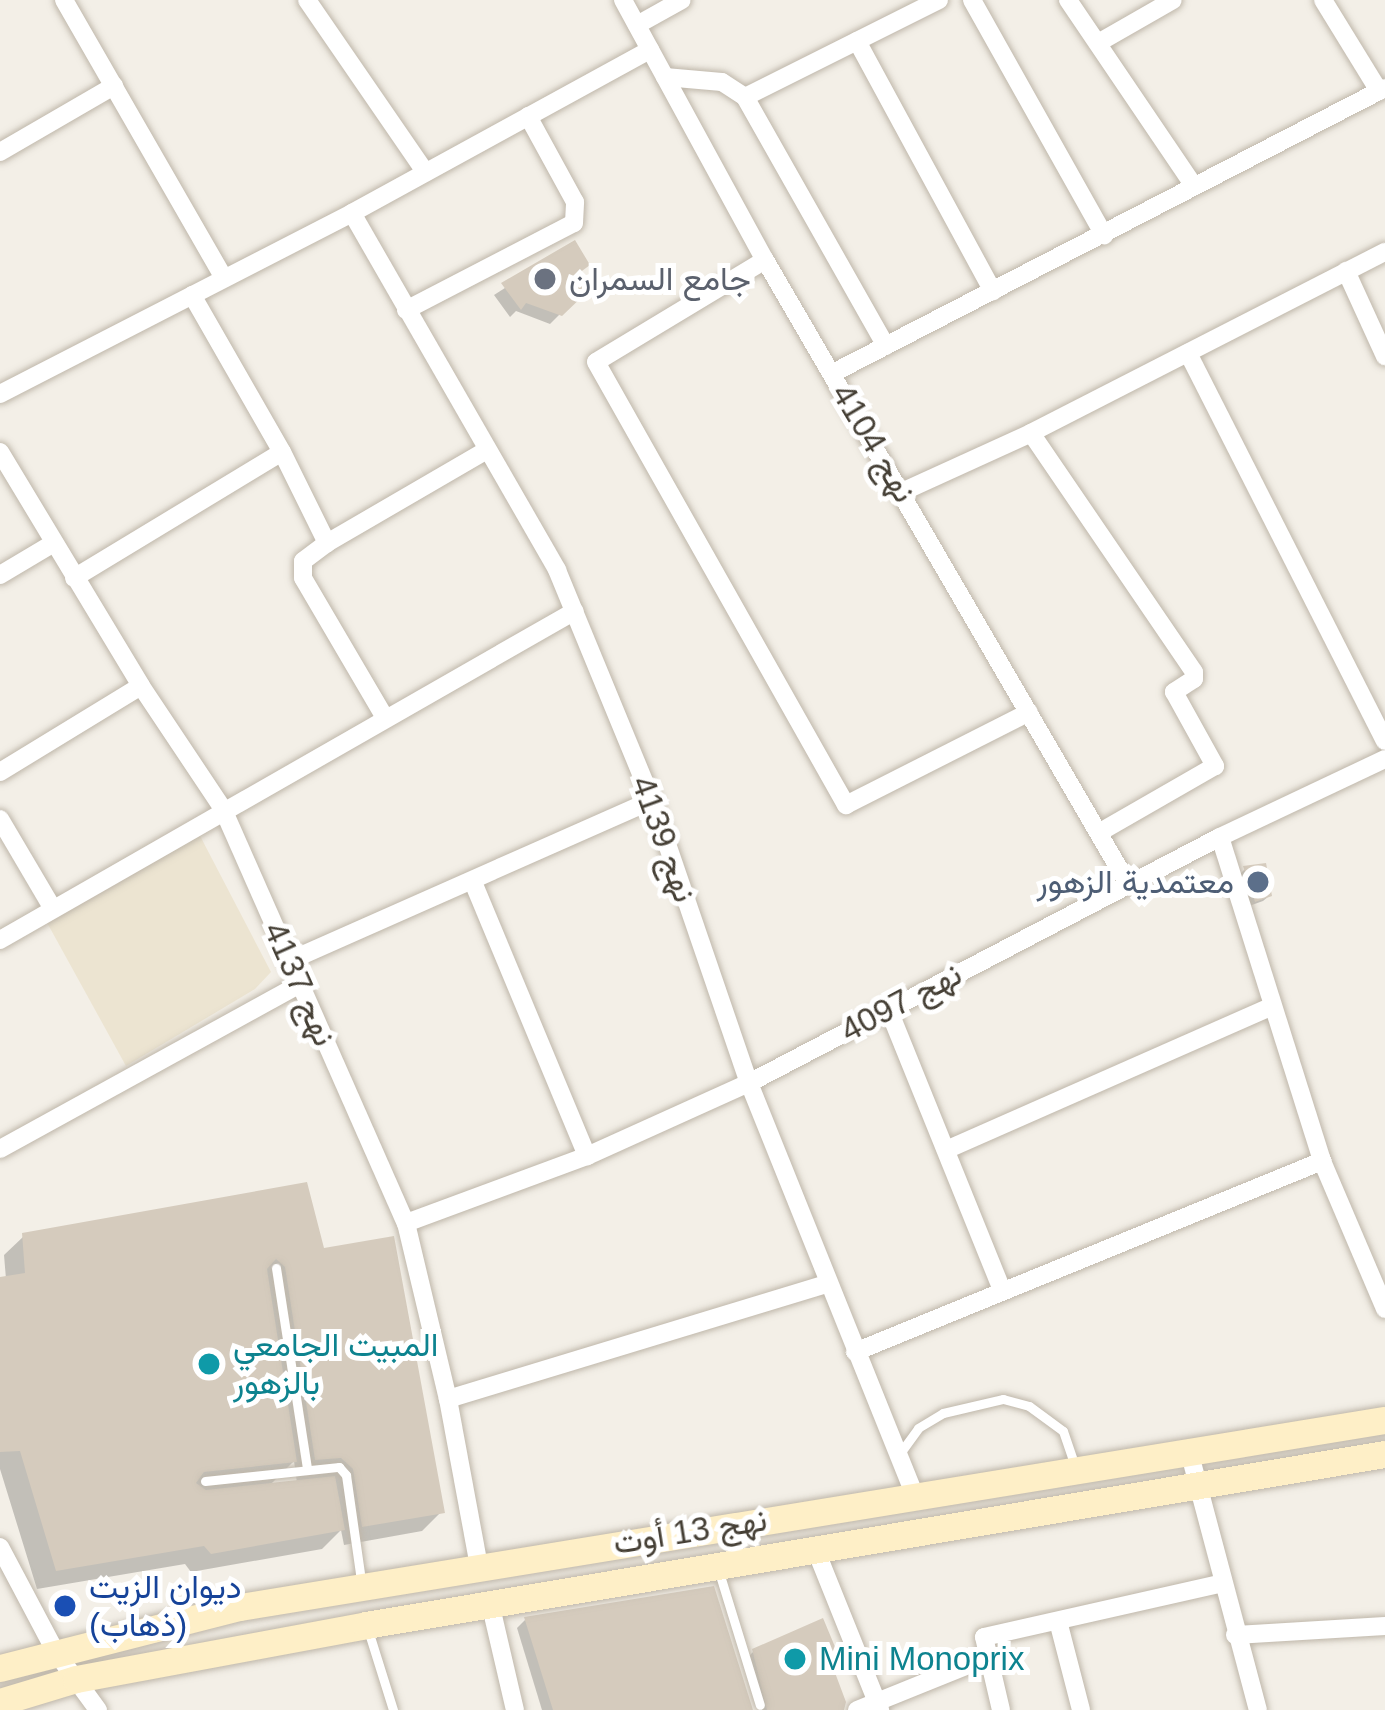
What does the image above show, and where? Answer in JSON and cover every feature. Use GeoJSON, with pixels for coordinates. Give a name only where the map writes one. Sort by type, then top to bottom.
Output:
{"type":"FeatureCollection","features":[{"type":"Feature","properties":{"kind":"main road","name":"نهج 13 أوت"},"geometry":{"type":"LineString","coordinates":[[0,1668],[160,1624],[361,1586],[1385,1420]]}},
{"type":"Feature","properties":{"kind":"main road","name":"نهج 13 أوت"},"geometry":{"type":"LineString","coordinates":[[0,1702],[76,1679],[366,1625],[1385,1454]]}},
{"type":"Feature","properties":{"kind":"street"},"geometry":{"type":"LineString","coordinates":[[64,0],[223,276]]}},
{"type":"Feature","properties":{"kind":"street"},"geometry":{"type":"LineString","coordinates":[[308,0],[425,172]]}},
{"type":"Feature","properties":{"kind":"street","name":"نهج 4104"},"geometry":{"type":"LineString","coordinates":[[623,0],[765,260],[904,491],[1128,884]]}},
{"type":"Feature","properties":{"kind":"street"},"geometry":{"type":"LineString","coordinates":[[638,25],[682,0]]}},
{"type":"Feature","properties":{"kind":"street"},"geometry":{"type":"LineString","coordinates":[[745,97],[939,0]]}},
{"type":"Feature","properties":{"kind":"street"},"geometry":{"type":"LineString","coordinates":[[971,0],[1104,235]]}},
{"type":"Feature","properties":{"kind":"street"},"geometry":{"type":"LineString","coordinates":[[1068,0],[1194,186]]}},
{"type":"Feature","properties":{"kind":"street"},"geometry":{"type":"LineString","coordinates":[[1098,43],[1173,0]]}},
{"type":"Feature","properties":{"kind":"street"},"geometry":{"type":"LineString","coordinates":[[833,373],[1382,90],[1323,0]]}},
{"type":"Feature","properties":{"kind":"street"},"geometry":{"type":"LineString","coordinates":[[857,41],[993,292]]}},
{"type":"Feature","properties":{"kind":"street"},"geometry":{"type":"LineString","coordinates":[[0,394],[352,213],[650,50]]}},
{"type":"Feature","properties":{"kind":"street"},"geometry":{"type":"LineString","coordinates":[[665,77],[722,82],[745,97],[886,346]]}},
{"type":"Feature","properties":{"kind":"street"},"geometry":{"type":"LineString","coordinates":[[0,152],[114,86]]}},
{"type":"Feature","properties":{"kind":"street"},"geometry":{"type":"LineString","coordinates":[[406,310],[574,224],[574,202],[528,116]]}},
{"type":"Feature","properties":{"kind":"street","name":"نهج 4139"},"geometry":{"type":"LineString","coordinates":[[352,213],[574,611],[652,800],[748,1083],[914,1494]]}},
{"type":"Feature","properties":{"kind":"street"},"geometry":{"type":"LineString","coordinates":[[904,491],[1031,433],[1385,252]]}},
{"type":"Feature","properties":{"kind":"street"},"geometry":{"type":"LineString","coordinates":[[765,260],[596,362],[846,805],[1029,712]]}},
{"type":"Feature","properties":{"kind":"street"},"geometry":{"type":"LineString","coordinates":[[1346,271],[1385,356]]}},
{"type":"Feature","properties":{"kind":"street"},"geometry":{"type":"LineString","coordinates":[[192,295],[282,452],[327,543]]}},
{"type":"Feature","properties":{"kind":"street"},"geometry":{"type":"LineString","coordinates":[[1188,353],[1385,741]]}},
{"type":"Feature","properties":{"kind":"street"},"geometry":{"type":"LineString","coordinates":[[1031,433],[1194,672],[1194,679],[1174,692],[1215,766],[1100,832]]}},
{"type":"Feature","properties":{"kind":"street"},"geometry":{"type":"LineString","coordinates":[[385,718],[303,578],[303,561],[487,450]]}},
{"type":"Feature","properties":{"kind":"street","name":"نهج 4137"},"geometry":{"type":"LineString","coordinates":[[0,452],[141,686],[223,809],[406,1223],[448,1399],[479,1566]]}},
{"type":"Feature","properties":{"kind":"street"},"geometry":{"type":"LineString","coordinates":[[74,578],[282,452]]}},
{"type":"Feature","properties":{"kind":"street"},"geometry":{"type":"LineString","coordinates":[[0,575],[54,543]]}},
{"type":"Feature","properties":{"kind":"street"},"geometry":{"type":"LineString","coordinates":[[0,940],[574,611]]}},
{"type":"Feature","properties":{"kind":"street"},"geometry":{"type":"LineString","coordinates":[[0,772],[141,686]]}},
{"type":"Feature","properties":{"kind":"street","name":"نهج 4097"},"geometry":{"type":"LineString","coordinates":[[406,1223],[587,1156],[748,1083],[1220,837],[1385,759]]}},
{"type":"Feature","properties":{"kind":"street"},"geometry":{"type":"LineString","coordinates":[[289,961],[652,800]]}},
{"type":"Feature","properties":{"kind":"street"},"geometry":{"type":"LineString","coordinates":[[0,819],[53,909]]}},
{"type":"Feature","properties":{"kind":"street"},"geometry":{"type":"LineString","coordinates":[[1220,837],[1322,1161],[1385,1309]]}},
{"type":"Feature","properties":{"kind":"street"},"geometry":{"type":"LineString","coordinates":[[473,882],[587,1156]]}},
{"type":"Feature","properties":{"kind":"street"},"geometry":{"type":"LineString","coordinates":[[0,1149],[300,985]]}},
{"type":"Feature","properties":{"kind":"street"},"geometry":{"type":"LineString","coordinates":[[946,1150],[1272,1006]]}},
{"type":"Feature","properties":{"kind":"street"},"geometry":{"type":"LineString","coordinates":[[888,1008],[1003,1290]]}},
{"type":"Feature","properties":{"kind":"street"},"geometry":{"type":"LineString","coordinates":[[855,1352],[1322,1161]]}},
{"type":"Feature","properties":{"kind":"street"},"geometry":{"type":"LineString","coordinates":[[448,1399],[830,1282]]}},
{"type":"Feature","properties":{"kind":"street"},"geometry":{"type":"LineString","coordinates":[[1190,1451],[1220,1584],[1258,1710]]}},
{"type":"Feature","properties":{"kind":"street"},"geometry":{"type":"LineString","coordinates":[[0,1547],[56,1651],[98,1710]]}},
{"type":"Feature","properties":{"kind":"street"},"geometry":{"type":"LineString","coordinates":[[815,1548],[879,1706]]}},
{"type":"Feature","properties":{"kind":"street"},"geometry":{"type":"LineString","coordinates":[[1001,1710],[983,1640],[990,1634],[1220,1584]]}},
{"type":"Feature","properties":{"kind":"street"},"geometry":{"type":"LineString","coordinates":[[491,1607],[515,1710]]}},
{"type":"Feature","properties":{"kind":"street"},"geometry":{"type":"LineString","coordinates":[[1058,1621],[1081,1710]]}},
{"type":"Feature","properties":{"kind":"street"},"geometry":{"type":"LineString","coordinates":[[1235,1635],[1385,1626]]}},
{"type":"Feature","properties":{"kind":"street"},"geometry":{"type":"LineString","coordinates":[[857,1710],[879,1706],[986,1658]]}},
{"type":"Feature","properties":{"kind":"lane"},"geometry":{"type":"LineString","coordinates":[[276,1268],[307,1469]]}},
{"type":"Feature","properties":{"kind":"lane"},"geometry":{"type":"LineString","coordinates":[[898,1456],[918,1428],[943,1413],[1004,1399],[1029,1406],[1063,1431],[1076,1469]]}},
{"type":"Feature","properties":{"kind":"lane"},"geometry":{"type":"LineString","coordinates":[[205,1481],[339,1467],[346,1474],[361,1586]]}},
{"type":"Feature","properties":{"kind":"lane"},"geometry":{"type":"LineString","coordinates":[[717,1566],[760,1705]]}},
{"type":"Feature","properties":{"kind":"lane"},"geometry":{"type":"LineString","coordinates":[[366,1625],[393,1710]]}},
{"type":"Feature","properties":{"kind":"shaded area"},"geometry":{"type":"Polygon","coordinates":[[[197,830],[271,972],[255,989],[126,1066],[45,919],[197,830]]]}},
{"type":"Feature","properties":{"kind":"building","name":"جامع السمران"},"geometry":{"type":"Polygon","coordinates":[[[575,240],[590,265],[575,276],[586,282],[586,293],[562,316],[526,303],[521,310],[501,283],[575,240]]]}},
{"type":"Feature","properties":{"kind":"building","name":"معتمدية الزهور"},"geometry":{"type":"Polygon","coordinates":[[[1266,863],[1272,896],[1255,902],[1243,866],[1266,863]]]}},
{"type":"Feature","properties":{"kind":"building","name":"المبيت الجامعي بالزهور"},"geometry":{"type":"Polygon","coordinates":[[[307,1182],[324,1248],[394,1236],[445,1513],[362,1527],[353,1469],[341,1458],[315,1460],[285,1267],[276,1259],[267,1269],[297,1462],[204,1472],[196,1483],[206,1490],[335,1476],[345,1530],[211,1554],[204,1546],[56,1571],[20,1451],[0,1452],[0,1277],[25,1273],[22,1233],[307,1182]]]}},
{"type":"Feature","properties":{"kind":"building"},"geometry":{"type":"Polygon","coordinates":[[[714,1586],[753,1710],[553,1710],[524,1617],[714,1586]]]}},
{"type":"Feature","properties":{"kind":"building","name":"Mini Monoprix"},"geometry":{"type":"Polygon","coordinates":[[[823,1618],[843,1666],[834,1670],[846,1702],[844,1710],[767,1710],[752,1649],[823,1618]]]}},
{"type":"Feature","properties":{"kind":"place","name":"جامع السمران"},"geometry":{"type":"Point","coordinates":[545,279]}},
{"type":"Feature","properties":{"kind":"place","name":"معتمدية الزهور"},"geometry":{"type":"Point","coordinates":[1258,882]}},
{"type":"Feature","properties":{"kind":"place","name":"المبيت الجامعي بالزهور"},"geometry":{"type":"Point","coordinates":[209,1364]}},
{"type":"Feature","properties":{"kind":"place","name":"ديوان الزيت (ذهاب)"},"geometry":{"type":"Point","coordinates":[65,1606]}},
{"type":"Feature","properties":{"kind":"place","name":"Mini Monoprix"},"geometry":{"type":"Point","coordinates":[795,1659]}}]}
